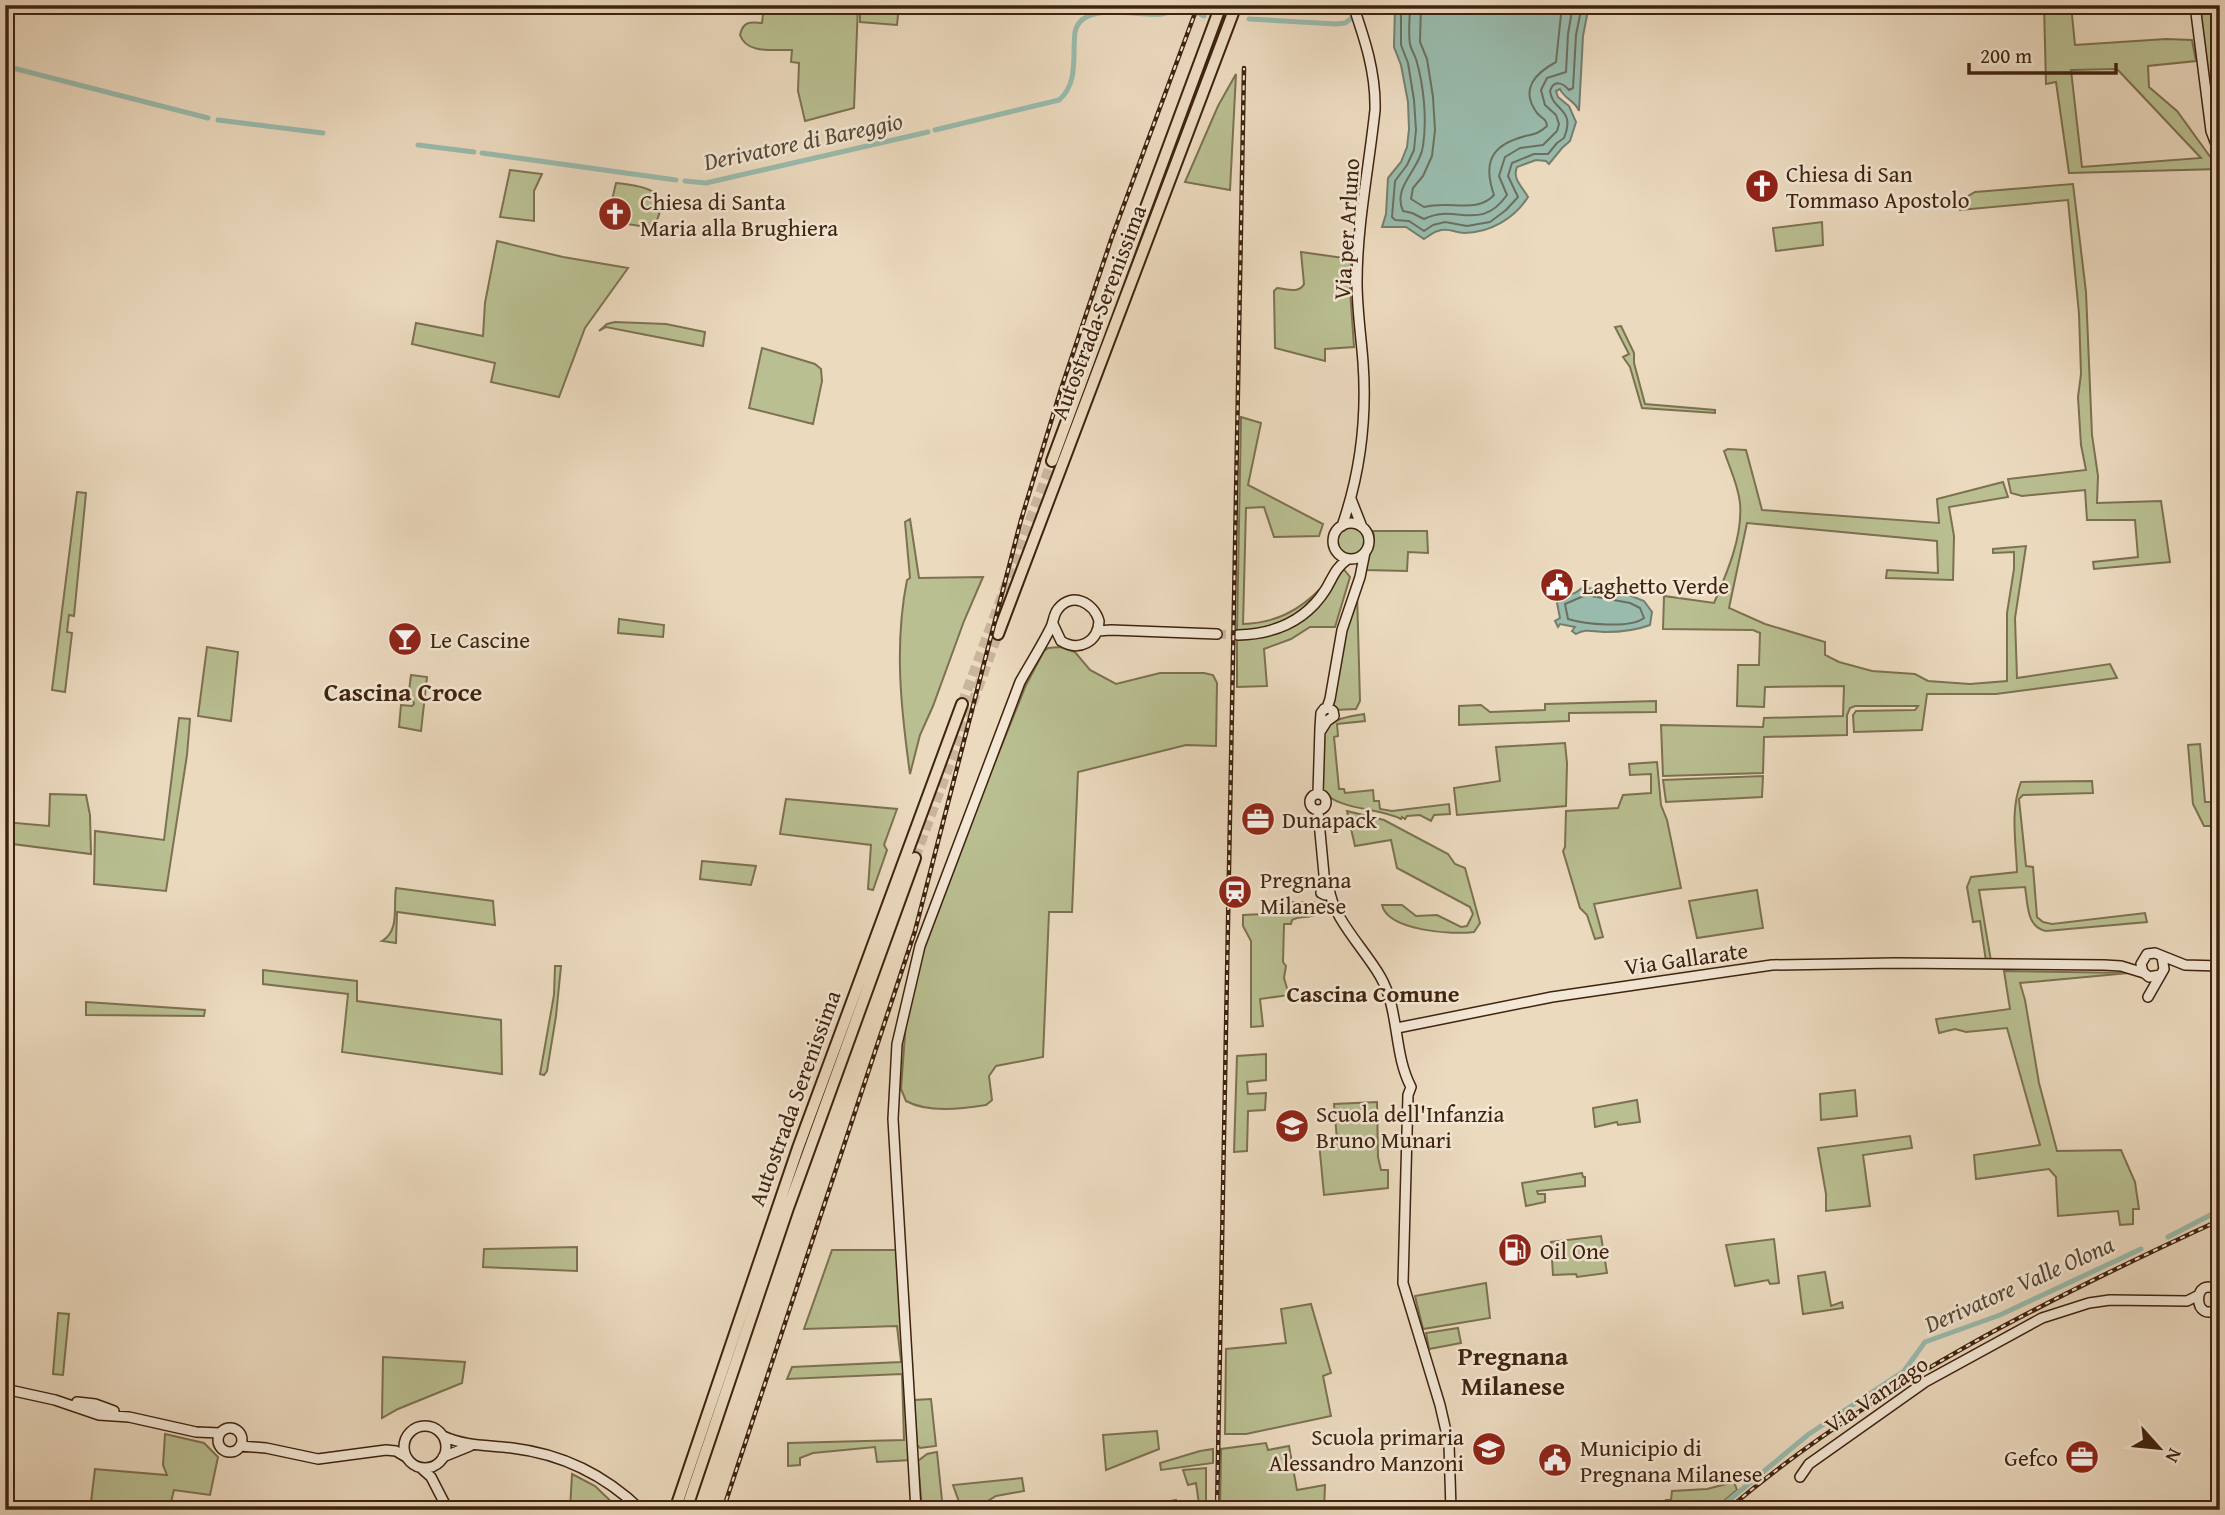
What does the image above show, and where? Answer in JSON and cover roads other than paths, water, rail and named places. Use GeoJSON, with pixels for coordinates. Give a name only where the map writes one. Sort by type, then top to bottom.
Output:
{"type":"FeatureCollection","features":[{"type":"Feature","properties":{"kind":"highway","name":"Autostrada Serenissima"},"geometry":{"type":"LineString","coordinates":[[1052,461],[1221,5]]}},
{"type":"Feature","properties":{"kind":"highway","name":"Autostrada Serenissima"},"geometry":{"type":"LineString","coordinates":[[998,634],[1236,5]]}},
{"type":"Feature","properties":{"kind":"highway","name":"Autostrada Serenissima"},"geometry":{"type":"LineString","coordinates":[[675,1510],[798,1147],[961,704]]}},
{"type":"Feature","properties":{"kind":"highway","name":"Autostrada Serenissima"},"geometry":{"type":"LineString","coordinates":[[686,1510],[788,1208],[915,858]]}},
{"type":"Feature","properties":{"kind":"street","name":"Via per Arluno"},"geometry":{"type":"LineString","coordinates":[[1333,574],[1334,536],[1342,526],[1351,499],[1363,420],[1358,254],[1376,97],[1370,59],[1353,5]]}},
{"type":"Feature","properties":{"kind":"street"},"geometry":{"type":"LineString","coordinates":[[2195,5],[2211,131],[2220,155]]}},
{"type":"Feature","properties":{"kind":"street"},"geometry":{"type":"LineString","coordinates":[[1351,499],[1369,541],[1342,630],[1329,705],[1334,716],[1324,720],[1320,732],[1318,794],[1311,797],[1309,803],[1311,808],[1318,811],[1326,890],[1361,950],[1381,977],[1411,1087],[1408,1095],[1402,1281],[1449,1444],[1451,1510]]}},
{"type":"Feature","properties":{"kind":"street"},"geometry":{"type":"LineString","coordinates":[[1342,526],[1353,523],[1362,527]]}},
{"type":"Feature","properties":{"kind":"street"},"geometry":{"type":"LineString","coordinates":[[1335,547],[1338,553],[1358,568],[1360,577]]}},
{"type":"Feature","properties":{"kind":"street"},"geometry":{"type":"LineString","coordinates":[[1238,635],[1274,631],[1295,621],[1320,598],[1333,574],[1349,559],[1358,558],[1365,552]]}},
{"type":"Feature","properties":{"kind":"street"},"geometry":{"type":"LineString","coordinates":[[918,1510],[893,1119],[897,1044],[920,946],[1020,682],[1042,645],[1060,606],[1072,600],[1086,602],[1092,607],[1098,626],[1090,641],[1080,646],[1061,641],[1053,624]]}},
{"type":"Feature","properties":{"kind":"street"},"geometry":{"type":"LineString","coordinates":[[1098,626],[1141,633],[1217,634]]}},
{"type":"Feature","properties":{"kind":"street"},"geometry":{"type":"LineString","coordinates":[[1042,645],[1061,641]]}},
{"type":"Feature","properties":{"kind":"street"},"geometry":{"type":"LineString","coordinates":[[2104,965],[2126,963],[2151,953],[2185,965],[2220,966]]}},
{"type":"Feature","properties":{"kind":"street"},"geometry":{"type":"LineString","coordinates":[[2144,957],[2141,964],[2148,997],[2165,964],[2162,957]]}},
{"type":"Feature","properties":{"kind":"street","name":"Via Gallarate"},"geometry":{"type":"LineString","coordinates":[[1397,1028],[1552,998],[1772,965],[2104,965]]}},
{"type":"Feature","properties":{"kind":"street"},"geometry":{"type":"LineString","coordinates":[[2104,965],[2132,968],[2153,977],[2185,965]]}},
{"type":"Feature","properties":{"kind":"street","name":"Via Vanzago"},"geometry":{"type":"LineString","coordinates":[[1800,1477],[1804,1468],[1925,1382],[2042,1318],[2081,1305],[2110,1300],[2187,1301],[2208,1287],[2219,1291]]}},
{"type":"Feature","properties":{"kind":"street"},"geometry":{"type":"LineString","coordinates":[[2199,1295],[2200,1308],[2211,1312],[2220,1307]]}},
{"type":"Feature","properties":{"kind":"street","name":"Via Vanzago"},"geometry":{"type":"LineString","coordinates":[[2180,1301],[2200,1308]]}},
{"type":"Feature","properties":{"kind":"street"},"geometry":{"type":"LineString","coordinates":[[5,1388],[55,1400],[99,1415],[129,1417],[219,1437]]}},
{"type":"Feature","properties":{"kind":"street"},"geometry":{"type":"LineString","coordinates":[[386,1450],[417,1427],[435,1428],[443,1436],[446,1446],[436,1475],[441,1498]]}},
{"type":"Feature","properties":{"kind":"street"},"geometry":{"type":"LineString","coordinates":[[219,1437],[230,1428],[237,1430],[241,1441]]}},
{"type":"Feature","properties":{"kind":"street"},"geometry":{"type":"LineString","coordinates":[[407,1435],[404,1446],[407,1457]]}},
{"type":"Feature","properties":{"kind":"street"},"geometry":{"type":"LineString","coordinates":[[443,1436],[474,1445],[533,1451],[570,1461],[603,1478],[641,1510]]}},
{"type":"Feature","properties":{"kind":"street"},"geometry":{"type":"LineString","coordinates":[[219,1437],[221,1448],[227,1452],[234,1451],[241,1441]]}},
{"type":"Feature","properties":{"kind":"street"},"geometry":{"type":"LineString","coordinates":[[241,1441],[318,1459],[396,1451],[426,1470],[449,1510]]}},
{"type":"Feature","properties":{"kind":"street"},"geometry":{"type":"LineString","coordinates":[[420,1467],[430,1467],[441,1459],[474,1445]]}},
{"type":"Feature","properties":{"kind":"water"},"geometry":{"type":"Polygon","coordinates":[[[1395,5],[1589,5],[1583,36],[1579,111],[1560,89],[1556,91],[1558,97],[1569,106],[1576,122],[1570,141],[1549,164],[1536,160],[1517,167],[1517,179],[1528,197],[1523,205],[1501,223],[1474,232],[1442,230],[1424,239],[1406,227],[1382,227],[1386,214],[1388,178],[1401,162],[1407,147],[1409,129],[1408,102],[1401,65],[1394,47],[1395,5]]]}},
{"type":"Feature","properties":{"kind":"water","name":"Laghetto Verde"},"geometry":{"type":"Polygon","coordinates":[[[1582,588],[1601,589],[1644,601],[1652,612],[1650,625],[1622,631],[1586,631],[1576,634],[1572,631],[1575,627],[1560,624],[1558,627],[1555,621],[1560,618],[1557,603],[1563,595],[1575,593],[1582,588]]]}},
{"type":"Feature","properties":{"kind":"waterway","name":"Derivatore di Bareggio"},"geometry":{"type":"LineString","coordinates":[[935,130],[1059,100],[1070,86],[1075,32],[1080,22],[1088,16],[1112,12],[1162,14],[1183,5]]}},
{"type":"Feature","properties":{"kind":"waterway","name":"Derivatore di Bareggio"},"geometry":{"type":"LineString","coordinates":[[1361,9],[1363,5]]}},
{"type":"Feature","properties":{"kind":"waterway","name":"Derivatore di Bareggio"},"geometry":{"type":"LineString","coordinates":[[1188,8],[1204,16]]}},
{"type":"Feature","properties":{"kind":"waterway","name":"Derivatore di Bareggio"},"geometry":{"type":"LineString","coordinates":[[1249,19],[1336,24],[1345,23],[1352,18]]}},
{"type":"Feature","properties":{"kind":"waterway","name":"Derivatore di Bareggio"},"geometry":{"type":"LineString","coordinates":[[5,66],[208,118]]}},
{"type":"Feature","properties":{"kind":"waterway","name":"Derivatore di Bareggio"},"geometry":{"type":"LineString","coordinates":[[218,120],[323,133]]}},
{"type":"Feature","properties":{"kind":"waterway","name":"Derivatore di Bareggio"},"geometry":{"type":"LineString","coordinates":[[685,181],[706,183],[928,132]]}},
{"type":"Feature","properties":{"kind":"waterway","name":"Derivatore di Bareggio"},"geometry":{"type":"LineString","coordinates":[[418,145],[474,152]]}},
{"type":"Feature","properties":{"kind":"waterway","name":"Derivatore di Bareggio"},"geometry":{"type":"LineString","coordinates":[[482,153],[676,180]]}},
{"type":"Feature","properties":{"kind":"waterway","name":"Derivatore Valle Olona"},"geometry":{"type":"LineString","coordinates":[[2168,1237],[2220,1210]]}},
{"type":"Feature","properties":{"kind":"waterway","name":"Derivatore Valle Olona"},"geometry":{"type":"LineString","coordinates":[[1717,1510],[1809,1434],[1904,1371],[1925,1342],[2000,1315],[2141,1249]]}},
{"type":"Feature","properties":{"kind":"tunnel"},"geometry":{"type":"LineString","coordinates":[[962,704],[1052,461]]}},
{"type":"Feature","properties":{"kind":"tunnel"},"geometry":{"type":"LineString","coordinates":[[915,858],[998,634]]}},
{"type":"Feature","properties":{"kind":"tunnel"},"geometry":{"type":"LineString","coordinates":[[1217,634],[1238,635]]}},
{"type":"Feature","properties":{"kind":"railway"},"geometry":{"type":"LineString","coordinates":[[723,1510],[915,931],[1021,520],[1061,389],[1112,237],[1198,5]]}},
{"type":"Feature","properties":{"kind":"railway"},"geometry":{"type":"LineString","coordinates":[[1217,1510],[1244,68]]}},
{"type":"Feature","properties":{"kind":"railway"},"geometry":{"type":"LineString","coordinates":[[1727,1510],[1783,1465],[1842,1423],[1963,1348],[2090,1281],[2220,1220]]}},
{"type":"Feature","properties":{"kind":"place","name":"Chiesa di San Tommaso Apostolo"},"geometry":{"type":"Point","coordinates":[1762,186]}},
{"type":"Feature","properties":{"kind":"place","name":"Chiesa di Santa Maria alla Brughiera"},"geometry":{"type":"Point","coordinates":[615,214]}},
{"type":"Feature","properties":{"kind":"place","name":"Laghetto Verde"},"geometry":{"type":"Point","coordinates":[1557,585]}},
{"type":"Feature","properties":{"kind":"place","name":"Le Cascine"},"geometry":{"type":"Point","coordinates":[405,639]}},
{"type":"Feature","properties":{"kind":"place","name":"Dunapack"},"geometry":{"type":"Point","coordinates":[1258,819]}},
{"type":"Feature","properties":{"kind":"place","name":"Pregnana Milanese"},"geometry":{"type":"Point","coordinates":[1235,892]}},
{"type":"Feature","properties":{"kind":"place","name":"Scuola dell'Infanzia Bruno Munari"},"geometry":{"type":"Point","coordinates":[1292,1126]}},
{"type":"Feature","properties":{"kind":"place","name":"Oil One"},"geometry":{"type":"Point","coordinates":[1515,1250]}},
{"type":"Feature","properties":{"kind":"place","name":"Scuola primaria Alessandro Manzoni"},"geometry":{"type":"Point","coordinates":[1489,1449]}},
{"type":"Feature","properties":{"kind":"place","name":"Gefco"},"geometry":{"type":"Point","coordinates":[2082,1457]}},
{"type":"Feature","properties":{"kind":"place","name":"Municipio di Pregnana Milanese"},"geometry":{"type":"Point","coordinates":[1555,1460]}},
{"type":"Feature","properties":{"kind":"district","name":"Cascina Croce"},"geometry":{"type":"Point","coordinates":[403,691]}},
{"type":"Feature","properties":{"kind":"district","name":"Cascina Comune"},"geometry":{"type":"Point","coordinates":[1373,993]}},
{"type":"Feature","properties":{"kind":"district","name":"Pregnana Milanese"},"geometry":{"type":"Point","coordinates":[1513,1370]}}]}
